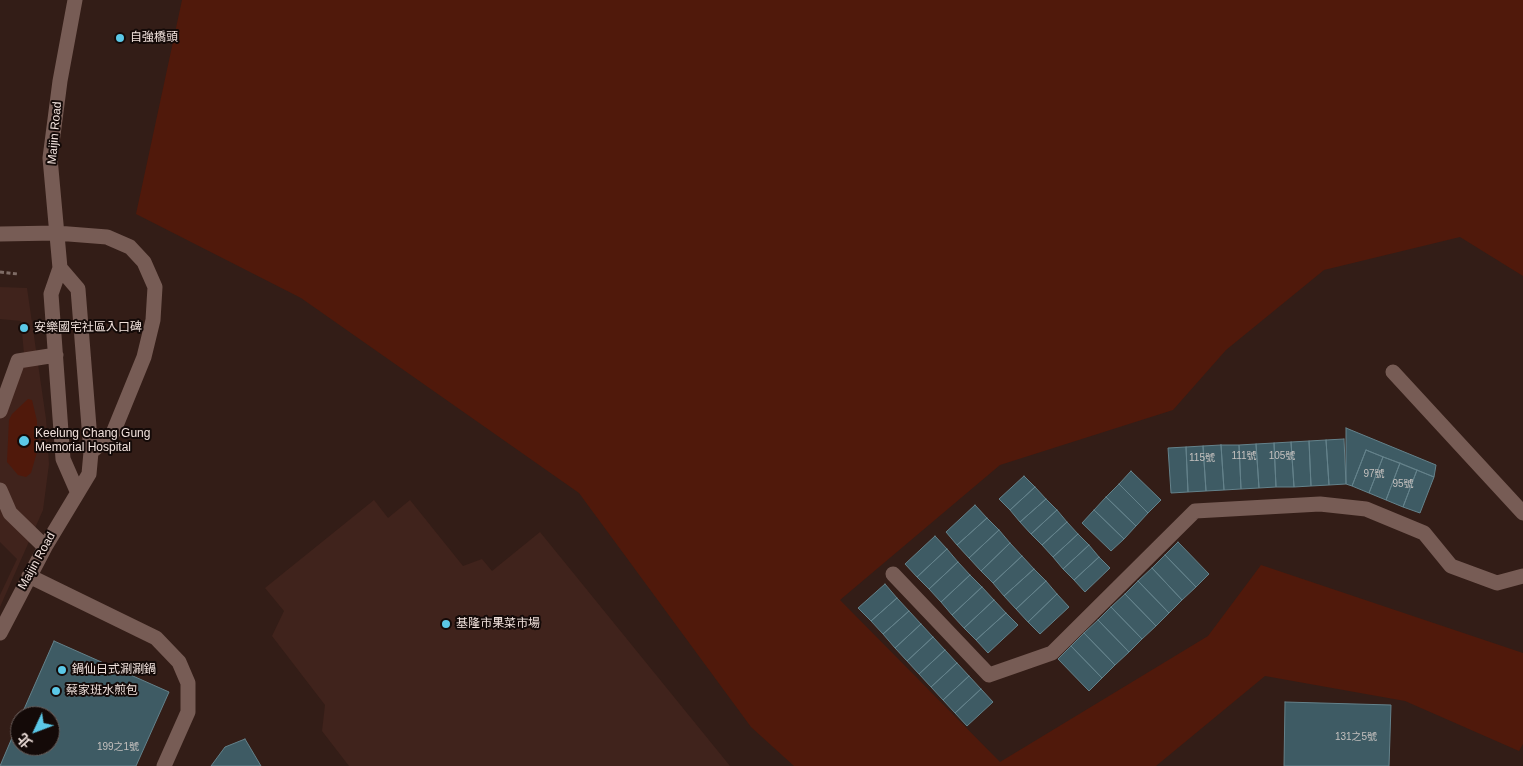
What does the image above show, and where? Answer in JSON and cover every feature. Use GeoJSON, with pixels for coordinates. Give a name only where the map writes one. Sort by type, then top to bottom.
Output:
{"type":"FeatureCollection","features":[{"type":"Feature","properties":{"kind":"street","name":"Maijin Road"},"geometry":{"type":"LineString","coordinates":[[75,0],[60,80],[50,158],[60,268],[51,294],[63,459],[77,491]]}},
{"type":"Feature","properties":{"kind":"street"},"geometry":{"type":"LineString","coordinates":[[0,234],[56,233],[107,237],[130,247],[144,262],[154,288],[153,320],[144,357],[113,433],[91,452]]}},
{"type":"Feature","properties":{"kind":"street","name":"Maijin Road"},"geometry":{"type":"LineString","coordinates":[[0,633],[45,547],[77,491],[89,474],[91,452],[78,289],[60,268]]}},
{"type":"Feature","properties":{"kind":"street"},"geometry":{"type":"LineString","coordinates":[[0,411],[18,361],[56,355]]}},
{"type":"Feature","properties":{"kind":"street"},"geometry":{"type":"LineString","coordinates":[[1393,372],[1523,513]]}},
{"type":"Feature","properties":{"kind":"street"},"geometry":{"type":"LineString","coordinates":[[0,490],[10,513],[45,547]]}},
{"type":"Feature","properties":{"kind":"street"},"geometry":{"type":"LineString","coordinates":[[893,574],[989,675],[1052,653],[1195,511],[1320,504],[1366,509],[1424,533],[1450,566],[1496,583],[1523,576]]}},
{"type":"Feature","properties":{"kind":"street"},"geometry":{"type":"LineString","coordinates":[[29,576],[156,638],[179,662],[188,683],[188,712],[164,766]]}},
{"type":"Feature","properties":{"kind":"path"},"geometry":{"type":"LineString","coordinates":[[0,272],[18,274]]}},
{"type":"Feature","properties":{"kind":"shaded area"},"geometry":{"type":"Polygon","coordinates":[[[182,0],[1523,0],[1523,276],[1460,237],[1324,270],[1226,350],[1173,410],[1000,465],[840,600],[1000,762],[1208,636],[1261,565],[1523,653],[1523,744],[1519,751],[1405,701],[1265,676],[1156,766],[794,766],[751,727],[579,493],[301,298],[136,214],[182,0]]]}},
{"type":"Feature","properties":{"kind":"shaded area","name":"Keelung Chang Gung Memorial Hospital"},"geometry":{"type":"Polygon","coordinates":[[[0,287],[27,288],[46,419],[49,464],[43,510],[0,607],[0,595],[17,559],[0,542],[0,389],[25,365],[21,321],[0,319],[0,287]]]}},
{"type":"Feature","properties":{"kind":"shaded area"},"geometry":{"type":"Polygon","coordinates":[[[28,399],[32,400],[37,421],[37,452],[31,473],[26,477],[18,475],[7,462],[9,420],[12,414],[28,399]]]}},
{"type":"Feature","properties":{"kind":"shaded area","name":"基隆市果菜市場"},"geometry":{"type":"Polygon","coordinates":[[[374,500],[388,518],[410,500],[463,566],[482,559],[492,571],[540,532],[730,766],[349,766],[322,731],[325,705],[272,636],[284,611],[265,588],[374,500]]]}},
{"type":"Feature","properties":{"kind":"building"},"geometry":{"type":"Polygon","coordinates":[[[1346,428],[1436,465],[1434,477],[1366,450],[1352,486],[1346,484],[1346,428]]]}},
{"type":"Feature","properties":{"kind":"building"},"geometry":{"type":"Polygon","coordinates":[[[1344,439],[1346,484],[1329,485],[1326,440],[1344,439]]]}},
{"type":"Feature","properties":{"kind":"building"},"geometry":{"type":"Polygon","coordinates":[[[1326,440],[1329,485],[1311,486],[1309,441],[1326,440]]]}},
{"type":"Feature","properties":{"kind":"building"},"geometry":{"type":"Polygon","coordinates":[[[1309,441],[1311,486],[1294,487],[1291,442],[1309,441]]]}},
{"type":"Feature","properties":{"kind":"building"},"geometry":{"type":"Polygon","coordinates":[[[1291,442],[1294,487],[1276,487],[1274,443],[1291,442]]]}},
{"type":"Feature","properties":{"kind":"building"},"geometry":{"type":"Polygon","coordinates":[[[1274,443],[1276,487],[1259,488],[1256,444],[1274,443]]]}},
{"type":"Feature","properties":{"kind":"building"},"geometry":{"type":"Polygon","coordinates":[[[1256,444],[1259,488],[1241,489],[1239,445],[1256,444]]]}},
{"type":"Feature","properties":{"kind":"building"},"geometry":{"type":"Polygon","coordinates":[[[1221,445],[1239,445],[1241,489],[1224,490],[1221,445]]]}},
{"type":"Feature","properties":{"kind":"building"},"geometry":{"type":"Polygon","coordinates":[[[1221,445],[1224,490],[1206,491],[1203,446],[1221,445]]]}},
{"type":"Feature","properties":{"kind":"building"},"geometry":{"type":"Polygon","coordinates":[[[1203,446],[1206,491],[1188,492],[1186,447],[1203,446]]]}},
{"type":"Feature","properties":{"kind":"building"},"geometry":{"type":"Polygon","coordinates":[[[1186,447],[1188,492],[1171,493],[1168,448],[1186,447]]]}},
{"type":"Feature","properties":{"kind":"building"},"geometry":{"type":"Polygon","coordinates":[[[1366,450],[1383,457],[1369,493],[1352,486],[1366,450]]]}},
{"type":"Feature","properties":{"kind":"building"},"geometry":{"type":"Polygon","coordinates":[[[1383,457],[1400,463],[1386,500],[1369,493],[1383,457]]]}},
{"type":"Feature","properties":{"kind":"building"},"geometry":{"type":"Polygon","coordinates":[[[1400,463],[1417,470],[1403,507],[1386,500],[1400,463]]]}},
{"type":"Feature","properties":{"kind":"building"},"geometry":{"type":"Polygon","coordinates":[[[1417,470],[1434,477],[1420,513],[1403,507],[1417,470]]]}},
{"type":"Feature","properties":{"kind":"building"},"geometry":{"type":"Polygon","coordinates":[[[1131,471],[1161,500],[1148,513],[1119,484],[1131,471]]]}},
{"type":"Feature","properties":{"kind":"building"},"geometry":{"type":"Polygon","coordinates":[[[1024,476],[1035,487],[1010,510],[999,499],[1024,476]]]}},
{"type":"Feature","properties":{"kind":"building"},"geometry":{"type":"Polygon","coordinates":[[[1119,484],[1148,513],[1136,526],[1106,497],[1119,484]]]}},
{"type":"Feature","properties":{"kind":"building"},"geometry":{"type":"Polygon","coordinates":[[[1035,487],[1046,499],[1020,522],[1010,510],[1035,487]]]}},
{"type":"Feature","properties":{"kind":"building"},"geometry":{"type":"Polygon","coordinates":[[[1106,497],[1136,526],[1124,539],[1094,510],[1106,497]]]}},
{"type":"Feature","properties":{"kind":"building"},"geometry":{"type":"Polygon","coordinates":[[[1046,499],[1057,510],[1031,534],[1020,522],[1046,499]]]}},
{"type":"Feature","properties":{"kind":"building"},"geometry":{"type":"Polygon","coordinates":[[[975,505],[987,518],[957,545],[946,532],[975,505]]]}},
{"type":"Feature","properties":{"kind":"building"},"geometry":{"type":"Polygon","coordinates":[[[1057,510],[1067,522],[1042,545],[1031,534],[1057,510]]]}},
{"type":"Feature","properties":{"kind":"building"},"geometry":{"type":"Polygon","coordinates":[[[1094,510],[1124,539],[1111,551],[1082,523],[1094,510]]]}},
{"type":"Feature","properties":{"kind":"building"},"geometry":{"type":"Polygon","coordinates":[[[987,518],[999,530],[969,558],[957,545],[987,518]]]}},
{"type":"Feature","properties":{"kind":"building"},"geometry":{"type":"Polygon","coordinates":[[[1067,522],[1078,534],[1053,557],[1042,545],[1067,522]]]}},
{"type":"Feature","properties":{"kind":"building"},"geometry":{"type":"Polygon","coordinates":[[[999,530],[1010,543],[981,571],[969,558],[999,530]]]}},
{"type":"Feature","properties":{"kind":"building"},"geometry":{"type":"Polygon","coordinates":[[[1078,534],[1089,545],[1063,569],[1053,557],[1078,534]]]}},
{"type":"Feature","properties":{"kind":"building"},"geometry":{"type":"Polygon","coordinates":[[[935,536],[947,549],[917,577],[905,564],[935,536]]]}},
{"type":"Feature","properties":{"kind":"building"},"geometry":{"type":"Polygon","coordinates":[[[1178,542],[1209,574],[1196,587],[1165,555],[1178,542]]]}},
{"type":"Feature","properties":{"kind":"building"},"geometry":{"type":"Polygon","coordinates":[[[1010,543],[1022,556],[993,583],[981,571],[1010,543]]]}},
{"type":"Feature","properties":{"kind":"building"},"geometry":{"type":"Polygon","coordinates":[[[1089,545],[1099,557],[1074,580],[1063,569],[1089,545]]]}},
{"type":"Feature","properties":{"kind":"building"},"geometry":{"type":"Polygon","coordinates":[[[947,549],[958,562],[929,589],[917,577],[947,549]]]}},
{"type":"Feature","properties":{"kind":"building"},"geometry":{"type":"Polygon","coordinates":[[[1165,555],[1196,587],[1182,600],[1152,568],[1165,555]]]}},
{"type":"Feature","properties":{"kind":"building"},"geometry":{"type":"Polygon","coordinates":[[[1022,556],[1034,569],[1004,596],[993,583],[1022,556]]]}},
{"type":"Feature","properties":{"kind":"building"},"geometry":{"type":"Polygon","coordinates":[[[1099,557],[1110,568],[1085,592],[1074,580],[1099,557]]]}},
{"type":"Feature","properties":{"kind":"building"},"geometry":{"type":"Polygon","coordinates":[[[958,562],[970,575],[941,602],[929,589],[958,562]]]}},
{"type":"Feature","properties":{"kind":"building"},"geometry":{"type":"Polygon","coordinates":[[[1152,568],[1182,600],[1169,613],[1138,581],[1152,568]]]}},
{"type":"Feature","properties":{"kind":"building"},"geometry":{"type":"Polygon","coordinates":[[[1034,569],[1046,581],[1016,609],[1004,596],[1034,569]]]}},
{"type":"Feature","properties":{"kind":"building"},"geometry":{"type":"Polygon","coordinates":[[[970,575],[982,587],[952,615],[941,602],[970,575]]]}},
{"type":"Feature","properties":{"kind":"building"},"geometry":{"type":"Polygon","coordinates":[[[1046,581],[1057,594],[1028,622],[1016,609],[1046,581]]]}},
{"type":"Feature","properties":{"kind":"building"},"geometry":{"type":"Polygon","coordinates":[[[1138,581],[1169,613],[1156,626],[1125,594],[1138,581]]]}},
{"type":"Feature","properties":{"kind":"building"},"geometry":{"type":"Polygon","coordinates":[[[885,584],[897,598],[871,621],[858,608],[885,584]]]}},
{"type":"Feature","properties":{"kind":"building"},"geometry":{"type":"Polygon","coordinates":[[[982,587],[994,600],[964,628],[952,615],[982,587]]]}},
{"type":"Feature","properties":{"kind":"building"},"geometry":{"type":"Polygon","coordinates":[[[1057,594],[1069,607],[1040,634],[1028,622],[1057,594]]]}},
{"type":"Feature","properties":{"kind":"building"},"geometry":{"type":"Polygon","coordinates":[[[1125,594],[1156,626],[1142,639],[1111,607],[1125,594]]]}},
{"type":"Feature","properties":{"kind":"building"},"geometry":{"type":"Polygon","coordinates":[[[897,598],[909,611],[883,634],[871,621],[897,598]]]}},
{"type":"Feature","properties":{"kind":"building"},"geometry":{"type":"Polygon","coordinates":[[[994,600],[1006,613],[976,640],[964,628],[994,600]]]}},
{"type":"Feature","properties":{"kind":"building"},"geometry":{"type":"Polygon","coordinates":[[[1111,607],[1142,639],[1129,652],[1098,620],[1111,607]]]}},
{"type":"Feature","properties":{"kind":"building"},"geometry":{"type":"Polygon","coordinates":[[[909,611],[921,624],[895,648],[883,634],[909,611]]]}},
{"type":"Feature","properties":{"kind":"building"},"geometry":{"type":"Polygon","coordinates":[[[1006,613],[1018,625],[988,653],[976,640],[1006,613]]]}},
{"type":"Feature","properties":{"kind":"building"},"geometry":{"type":"Polygon","coordinates":[[[1098,620],[1129,652],[1115,665],[1084,633],[1098,620]]]}},
{"type":"Feature","properties":{"kind":"building"},"geometry":{"type":"Polygon","coordinates":[[[921,624],[933,637],[907,661],[895,648],[921,624]]]}},
{"type":"Feature","properties":{"kind":"building"},"geometry":{"type":"Polygon","coordinates":[[[1084,633],[1115,665],[1102,678],[1071,646],[1084,633]]]}},
{"type":"Feature","properties":{"kind":"building"},"geometry":{"type":"Polygon","coordinates":[[[933,637],[945,650],[919,674],[907,661],[933,637]]]}},
{"type":"Feature","properties":{"kind":"building"},"geometry":{"type":"Polygon","coordinates":[[[54,641],[169,692],[136,766],[0,766],[10,742],[10,756],[60,756],[60,706],[25,706],[54,641]]]}},
{"type":"Feature","properties":{"kind":"building"},"geometry":{"type":"Polygon","coordinates":[[[1071,646],[1102,678],[1089,691],[1058,659],[1071,646]]]}},
{"type":"Feature","properties":{"kind":"building"},"geometry":{"type":"Polygon","coordinates":[[[945,650],[957,663],[931,687],[919,674],[945,650]]]}},
{"type":"Feature","properties":{"kind":"building"},"geometry":{"type":"Polygon","coordinates":[[[957,663],[969,676],[943,700],[931,687],[957,663]]]}},
{"type":"Feature","properties":{"kind":"building"},"geometry":{"type":"Polygon","coordinates":[[[969,676],[981,689],[955,713],[943,700],[969,676]]]}},
{"type":"Feature","properties":{"kind":"building"},"geometry":{"type":"Polygon","coordinates":[[[981,689],[993,702],[967,726],[955,713],[981,689]]]}},
{"type":"Feature","properties":{"kind":"building"},"geometry":{"type":"Polygon","coordinates":[[[1285,702],[1391,705],[1389,766],[1284,766],[1285,702]]]}},
{"type":"Feature","properties":{"kind":"building"},"geometry":{"type":"Polygon","coordinates":[[[245,739],[261,766],[211,766],[225,747],[245,739]]]}},
{"type":"Feature","properties":{"kind":"place","name":"自強橋頭"},"geometry":{"type":"Point","coordinates":[120,38]}},
{"type":"Feature","properties":{"kind":"place","name":"安樂國宅社區入口碑"},"geometry":{"type":"Point","coordinates":[24,328]}},
{"type":"Feature","properties":{"kind":"place","name":"Keelung Chang Gung Memorial Hospital"},"geometry":{"type":"Point","coordinates":[24,441]}},
{"type":"Feature","properties":{"kind":"place","name":"基隆市果菜市場"},"geometry":{"type":"Point","coordinates":[446,624]}},
{"type":"Feature","properties":{"kind":"place","name":"鍋仙日式涮涮鍋"},"geometry":{"type":"Point","coordinates":[62,670]}},
{"type":"Feature","properties":{"kind":"place","name":"蔡家班水煎包"},"geometry":{"type":"Point","coordinates":[56,691]}}]}
